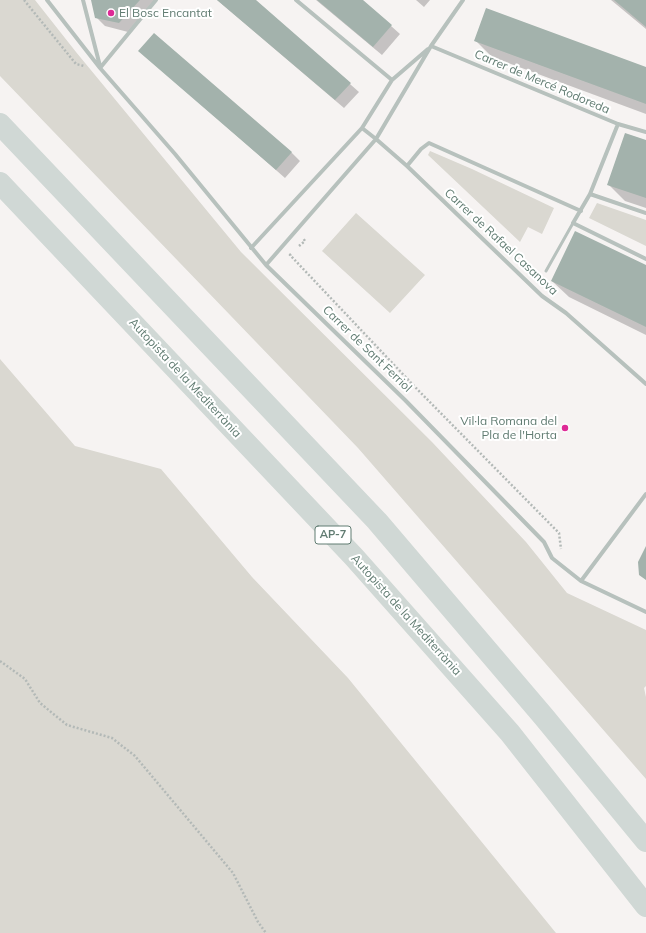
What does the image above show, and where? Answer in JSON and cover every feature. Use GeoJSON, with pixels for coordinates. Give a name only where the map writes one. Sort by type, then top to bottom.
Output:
{"type":"FeatureCollection","features":[{"type":"Feature","properties":{"kind":"highway"},"geometry":{"type":"LineString","coordinates":[[0,124],[377,521],[544,717],[646,841]]}},
{"type":"Feature","properties":{"kind":"highway","name":"Autopista de la Mediterrània"},"geometry":{"type":"LineString","coordinates":[[0,183],[354,557],[510,733],[646,906]]}},
{"type":"Feature","properties":{"kind":"street","name":"Carrer de Sant Ferriol"},"geometry":{"type":"LineString","coordinates":[[47,0],[100,68],[170,148],[266,265],[405,400],[544,542],[552,558],[581,581],[646,612]]}},
{"type":"Feature","properties":{"kind":"street","name":"Carrer de Sant Ferriol"},"geometry":{"type":"LineString","coordinates":[[84,0],[100,68]]}},
{"type":"Feature","properties":{"kind":"street"},"geometry":{"type":"LineString","coordinates":[[100,68],[156,0]]}},
{"type":"Feature","properties":{"kind":"street"},"geometry":{"type":"LineString","coordinates":[[296,0],[392,80]]}},
{"type":"Feature","properties":{"kind":"street"},"geometry":{"type":"LineString","coordinates":[[266,265],[376,139],[431,46],[463,0]]}},
{"type":"Feature","properties":{"kind":"street"},"geometry":{"type":"LineString","coordinates":[[251,248],[362,128],[392,80],[431,46]]}},
{"type":"Feature","properties":{"kind":"street","name":"Carrer de Mercé Rodoreda"},"geometry":{"type":"LineString","coordinates":[[431,46],[618,124],[646,132]]}},
{"type":"Feature","properties":{"kind":"street"},"geometry":{"type":"LineString","coordinates":[[618,124],[590,194],[573,223],[646,259]]}},
{"type":"Feature","properties":{"kind":"street","name":"Carrer de Rafael Casanova"},"geometry":{"type":"LineString","coordinates":[[362,128],[407,166],[542,296],[566,313],[646,384]]}},
{"type":"Feature","properties":{"kind":"street"},"geometry":{"type":"LineString","coordinates":[[407,166],[428,143],[581,211]]}},
{"type":"Feature","properties":{"kind":"street"},"geometry":{"type":"LineString","coordinates":[[590,194],[646,213]]}},
{"type":"Feature","properties":{"kind":"street"},"geometry":{"type":"LineString","coordinates":[[581,581],[646,494]]}},
{"type":"Feature","properties":{"kind":"lane"},"geometry":{"type":"LineString","coordinates":[[546,271],[573,223]]}},
{"type":"Feature","properties":{"kind":"path"},"geometry":{"type":"LineString","coordinates":[[24,0],[76,64],[100,68]]}},
{"type":"Feature","properties":{"kind":"path"},"geometry":{"type":"LineString","coordinates":[[296,232],[305,241],[290,255],[415,388],[559,533],[562,566]]}},
{"type":"Feature","properties":{"kind":"path"},"geometry":{"type":"LineString","coordinates":[[0,661],[26,679],[40,703],[67,725],[112,738],[135,756],[233,874],[258,922],[266,933]]}},
{"type":"Feature","properties":{"kind":"shaded area"},"geometry":{"type":"Polygon","coordinates":[[[0,0],[35,0],[241,252],[432,442],[526,542],[567,593],[646,630],[646,686],[644,688],[646,697],[646,779],[358,448],[0,76],[0,0]]]}},
{"type":"Feature","properties":{"kind":"shaded area"},"geometry":{"type":"Polygon","coordinates":[[[430,151],[554,208],[542,234],[528,227],[520,242],[428,155],[430,151]]]}},
{"type":"Feature","properties":{"kind":"shaded area"},"geometry":{"type":"Polygon","coordinates":[[[597,203],[646,220],[646,246],[589,218],[597,203]]]}},
{"type":"Feature","properties":{"kind":"shaded area"},"geometry":{"type":"Polygon","coordinates":[[[356,213],[425,275],[390,313],[322,251],[356,213]]]}},
{"type":"Feature","properties":{"kind":"shaded area"},"geometry":{"type":"Polygon","coordinates":[[[0,359],[75,446],[161,469],[252,577],[348,678],[556,933],[0,933],[0,359]]]}},
{"type":"Feature","properties":{"kind":"building","name":"El Bosc Encantat"},"geometry":{"type":"Polygon","coordinates":[[[91,0],[140,0],[119,23],[95,18],[91,0]]]}},
{"type":"Feature","properties":{"kind":"building"},"geometry":{"type":"Polygon","coordinates":[[[217,0],[256,0],[351,83],[335,100],[217,0]]]}},
{"type":"Feature","properties":{"kind":"building"},"geometry":{"type":"Polygon","coordinates":[[[317,0],[363,0],[392,25],[373,47],[317,0]]]}},
{"type":"Feature","properties":{"kind":"building"},"geometry":{"type":"Polygon","coordinates":[[[614,0],[646,0],[646,27],[614,0]]]}},
{"type":"Feature","properties":{"kind":"building"},"geometry":{"type":"Polygon","coordinates":[[[486,8],[646,67],[646,104],[474,41],[486,8]]]}},
{"type":"Feature","properties":{"kind":"building"},"geometry":{"type":"Polygon","coordinates":[[[154,33],[292,152],[276,170],[138,51],[154,33]]]}},
{"type":"Feature","properties":{"kind":"building"},"geometry":{"type":"Polygon","coordinates":[[[625,133],[646,140],[646,198],[607,185],[625,133]]]}},
{"type":"Feature","properties":{"kind":"building"},"geometry":{"type":"Polygon","coordinates":[[[575,231],[646,265],[646,327],[551,281],[575,231]]]}},
{"type":"Feature","properties":{"kind":"building"},"geometry":{"type":"Polygon","coordinates":[[[646,546],[646,580],[639,575],[638,562],[646,546]]]}},
{"type":"Feature","properties":{"kind":"place","name":"El Bosc Encantat"},"geometry":{"type":"Point","coordinates":[111,13]}},
{"type":"Feature","properties":{"kind":"place","name":"Vil·la Romana del Pla de l'Horta"},"geometry":{"type":"Point","coordinates":[565,428]}}]}
